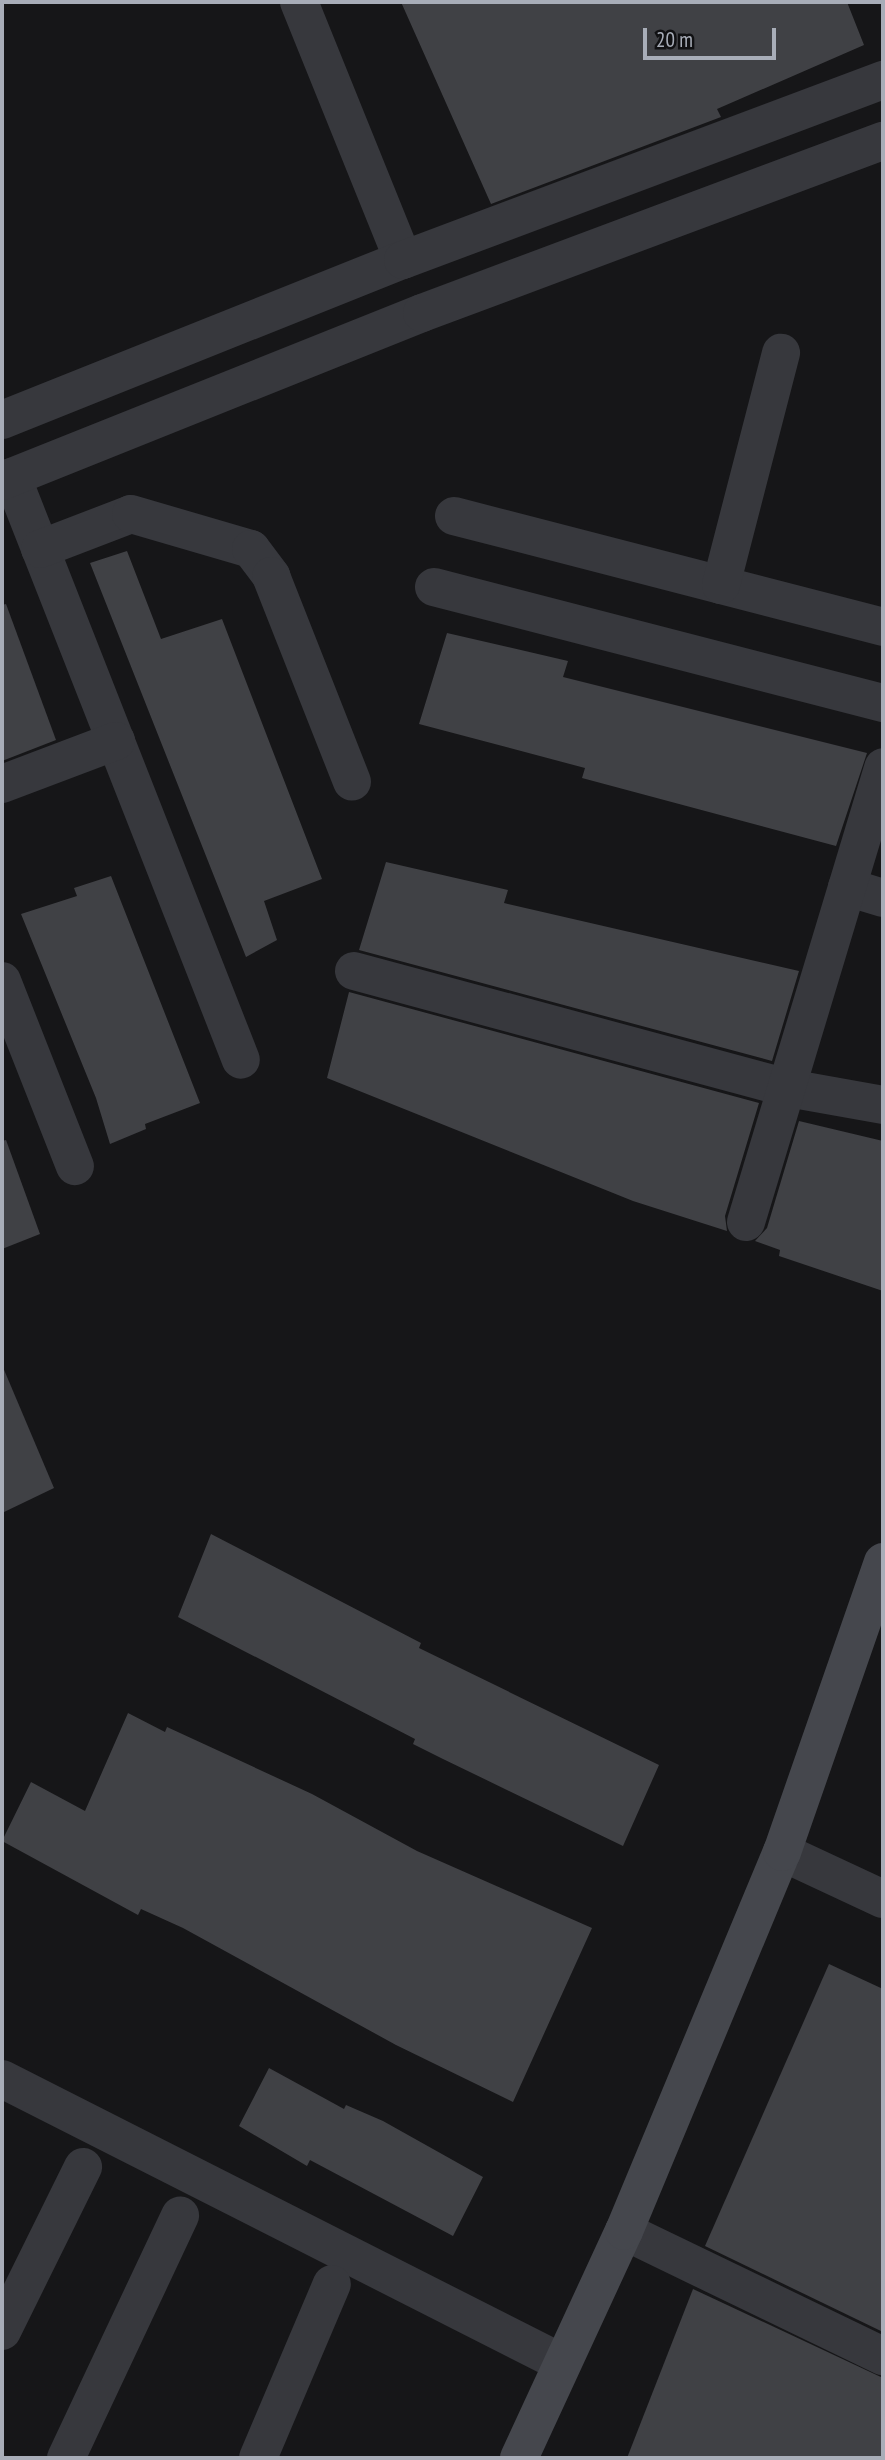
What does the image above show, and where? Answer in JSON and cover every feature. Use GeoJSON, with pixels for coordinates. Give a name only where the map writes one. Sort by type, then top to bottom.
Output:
{"type":"FeatureCollection","features":[{"type":"Feature","properties":{"kind":"street"},"geometry":{"type":"LineString","coordinates":[[299,2],[402,260]]}},
{"type":"Feature","properties":{"kind":"street"},"geometry":{"type":"LineString","coordinates":[[2,420],[402,260],[883,80]]}},
{"type":"Feature","properties":{"kind":"street"},"geometry":{"type":"LineString","coordinates":[[241,1060],[40,549],[7,479],[422,313],[883,141]]}},
{"type":"Feature","properties":{"kind":"street"},"geometry":{"type":"LineString","coordinates":[[721,584],[781,353]]}},
{"type":"Feature","properties":{"kind":"street"},"geometry":{"type":"LineString","coordinates":[[40,549],[131,514],[251,550],[271,576],[352,782]]}},
{"type":"Feature","properties":{"kind":"street"},"geometry":{"type":"LineString","coordinates":[[454,516],[883,626]]}},
{"type":"Feature","properties":{"kind":"street"},"geometry":{"type":"LineString","coordinates":[[435,587],[883,702]]}},
{"type":"Feature","properties":{"kind":"street"},"geometry":{"type":"LineString","coordinates":[[2,784],[116,741]]}},
{"type":"Feature","properties":{"kind":"street"},"geometry":{"type":"LineString","coordinates":[[746,1222],[883,767]]}},
{"type":"Feature","properties":{"kind":"street"},"geometry":{"type":"LineString","coordinates":[[847,887],[883,898]]}},
{"type":"Feature","properties":{"kind":"street"},"geometry":{"type":"LineString","coordinates":[[354,971],[788,1088],[883,1105]]}},
{"type":"Feature","properties":{"kind":"street"},"geometry":{"type":"LineString","coordinates":[[2,981],[75,1166]]}},
{"type":"Feature","properties":{"kind":"street"},"geometry":{"type":"LineString","coordinates":[[519,2458],[624,2231],[782,1852],[883,1562]]}},
{"type":"Feature","properties":{"kind":"street"},"geometry":{"type":"LineString","coordinates":[[782,1852],[883,1899]]}},
{"type":"Feature","properties":{"kind":"street"},"geometry":{"type":"LineString","coordinates":[[2,2079],[562,2363]]}},
{"type":"Feature","properties":{"kind":"street"},"geometry":{"type":"LineString","coordinates":[[2,2331],[83,2168]]}},
{"type":"Feature","properties":{"kind":"street"},"geometry":{"type":"LineString","coordinates":[[66,2458],[180,2216]]}},
{"type":"Feature","properties":{"kind":"street"},"geometry":{"type":"LineString","coordinates":[[624,2231],[883,2356]]}},
{"type":"Feature","properties":{"kind":"street"},"geometry":{"type":"LineString","coordinates":[[258,2458],[332,2284]]}},
{"type":"Feature","properties":{"kind":"building"},"geometry":{"type":"Polygon","coordinates":[[[401,2],[847,2],[864,45],[717,109],[721,117],[491,204],[401,2]]]}},
{"type":"Feature","properties":{"kind":"building"},"geometry":{"type":"Polygon","coordinates":[[[127,551],[161,639],[222,619],[322,879],[264,901],[277,940],[246,957],[90,563],[127,551]]]}},
{"type":"Feature","properties":{"kind":"building"},"geometry":{"type":"Polygon","coordinates":[[[6,604],[56,740],[2,761],[2,605],[6,604]]]}},
{"type":"Feature","properties":{"kind":"building"},"geometry":{"type":"Polygon","coordinates":[[[447,633],[568,661],[563,677],[867,753],[836,846],[582,778],[585,768],[419,724],[447,633]]]}},
{"type":"Feature","properties":{"kind":"building"},"geometry":{"type":"Polygon","coordinates":[[[386,862],[508,890],[504,903],[799,971],[772,1061],[359,950],[386,862]]]}},
{"type":"Feature","properties":{"kind":"building"},"geometry":{"type":"Polygon","coordinates":[[[111,876],[200,1103],[145,1124],[146,1129],[110,1144],[96,1098],[21,914],[77,896],[74,888],[111,876]]]}},
{"type":"Feature","properties":{"kind":"building"},"geometry":{"type":"Polygon","coordinates":[[[349,992],[759,1103],[725,1216],[727,1231],[633,1201],[327,1078],[349,992]]]}},
{"type":"Feature","properties":{"kind":"building"},"geometry":{"type":"Polygon","coordinates":[[[799,1121],[883,1141],[883,1291],[779,1256],[780,1250],[755,1241],[767,1228],[799,1121]]]}},
{"type":"Feature","properties":{"kind":"building"},"geometry":{"type":"Polygon","coordinates":[[[6,1140],[40,1234],[2,1249],[2,1141],[6,1140]]]}},
{"type":"Feature","properties":{"kind":"building"},"geometry":{"type":"Polygon","coordinates":[[[2,1365],[54,1488],[2,1513],[2,1365]]]}},
{"type":"Feature","properties":{"kind":"building"},"geometry":{"type":"Polygon","coordinates":[[[211,1534],[421,1643],[419,1648],[659,1765],[623,1846],[413,1744],[415,1739],[178,1617],[211,1534]]]}},
{"type":"Feature","properties":{"kind":"building"},"geometry":{"type":"Polygon","coordinates":[[[128,1713],[165,1732],[167,1727],[312,1794],[417,1851],[592,1928],[513,2102],[396,2045],[183,1928],[141,1909],[138,1915],[2,1841],[31,1782],[85,1811],[128,1713]]]}},
{"type":"Feature","properties":{"kind":"building"},"geometry":{"type":"Polygon","coordinates":[[[829,1964],[883,1989],[883,2332],[705,2246],[829,1964]]]}},
{"type":"Feature","properties":{"kind":"building"},"geometry":{"type":"Polygon","coordinates":[[[269,2068],[344,2109],[346,2105],[383,2121],[483,2177],[453,2236],[310,2160],[307,2166],[239,2126],[269,2068]]]}},
{"type":"Feature","properties":{"kind":"building"},"geometry":{"type":"Polygon","coordinates":[[[693,2289],[883,2378],[883,2458],[627,2458],[693,2289]]]}}]}
